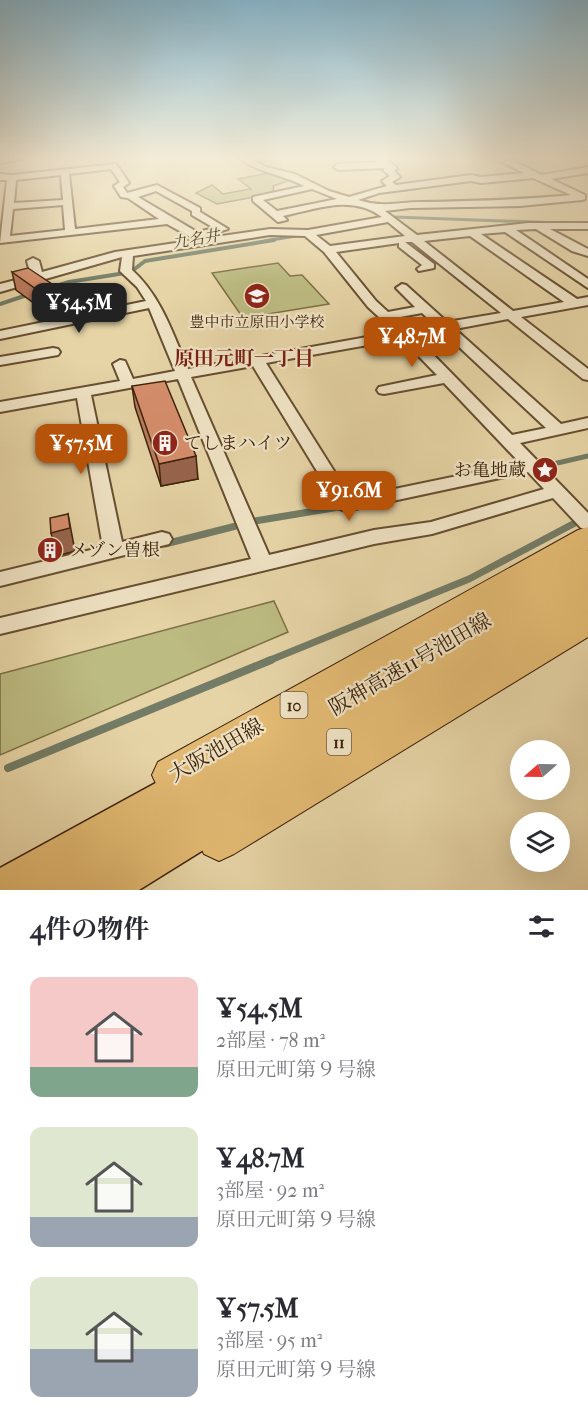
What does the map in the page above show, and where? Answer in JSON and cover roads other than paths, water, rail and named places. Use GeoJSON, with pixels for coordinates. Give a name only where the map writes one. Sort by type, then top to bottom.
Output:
{"type":"FeatureCollection","features":[{"type":"Feature","properties":{"kind":"highway","name":"阪神高速11号池田線"},"geometry":{"type":"LineString","coordinates":[[13,890],[588,562]]}},
{"type":"Feature","properties":{"kind":"highway","name":"阪神高速11号池田線"},"geometry":{"type":"LineString","coordinates":[[90,890],[588,593]]}},
{"type":"Feature","properties":{"kind":"main road","name":"大阪池田線"},"geometry":{"type":"LineString","coordinates":[[0,873],[585,524]]}},
{"type":"Feature","properties":{"kind":"main road"},"geometry":{"type":"LineString","coordinates":[[134,890],[588,621]]}},
{"type":"Feature","properties":{"kind":"street"},"geometry":{"type":"LineString","coordinates":[[136,200],[201,238]]}},
{"type":"Feature","properties":{"kind":"street"},"geometry":{"type":"LineString","coordinates":[[178,200],[197,210],[195,213],[223,229],[201,238]]}},
{"type":"Feature","properties":{"kind":"street"},"geometry":{"type":"LineString","coordinates":[[257,200],[276,214],[284,223],[287,232]]}},
{"type":"Feature","properties":{"kind":"street"},"geometry":{"type":"LineString","coordinates":[[276,214],[349,200],[377,209],[588,376]]}},
{"type":"Feature","properties":{"kind":"street"},"geometry":{"type":"LineString","coordinates":[[404,200],[410,205]]}},
{"type":"Feature","properties":{"kind":"street"},"geometry":{"type":"LineString","coordinates":[[513,200],[520,204]]}},
{"type":"Feature","properties":{"kind":"street"},"geometry":{"type":"LineString","coordinates":[[377,209],[472,202],[520,204],[578,200]]}},
{"type":"Feature","properties":{"kind":"street"},"geometry":{"type":"LineString","coordinates":[[70,232],[68,202],[6,205],[3,224],[5,242],[169,221]]}},
{"type":"Feature","properties":{"kind":"street"},"geometry":{"type":"LineString","coordinates":[[0,288],[128,253],[201,238],[270,232],[308,232],[390,219]]}},
{"type":"Feature","properties":{"kind":"street"},"geometry":{"type":"LineString","coordinates":[[538,226],[576,249],[588,253]]}},
{"type":"Feature","properties":{"kind":"street"},"geometry":{"type":"LineString","coordinates":[[328,250],[506,228],[588,226]]}},
{"type":"Feature","properties":{"kind":"street"},"geometry":{"type":"LineString","coordinates":[[506,228],[588,284]]}},
{"type":"Feature","properties":{"kind":"street"},"geometry":{"type":"LineString","coordinates":[[308,232],[328,250],[350,279],[384,316],[405,334],[585,524]]}},
{"type":"Feature","properties":{"kind":"street"},"geometry":{"type":"LineString","coordinates":[[471,232],[578,303],[588,315]]}},
{"type":"Feature","properties":{"kind":"street"},"geometry":{"type":"LineString","coordinates":[[398,240],[429,266],[423,269]]}},
{"type":"Feature","properties":{"kind":"street"},"geometry":{"type":"LineString","coordinates":[[128,253],[126,271],[142,285],[153,303],[263,562]]}},
{"type":"Feature","properties":{"kind":"street"},"geometry":{"type":"LineString","coordinates":[[33,261],[37,277]]}},
{"type":"Feature","properties":{"kind":"street"},"geometry":{"type":"LineString","coordinates":[[402,288],[558,430]]}},
{"type":"Feature","properties":{"kind":"street"},"geometry":{"type":"LineString","coordinates":[[0,335],[153,303]]}},
{"type":"Feature","properties":{"kind":"street"},"geometry":{"type":"LineString","coordinates":[[0,407],[578,303]]}},
{"type":"Feature","properties":{"kind":"street"},"geometry":{"type":"LineString","coordinates":[[384,316],[425,309]]}},
{"type":"Feature","properties":{"kind":"street"},"geometry":{"type":"LineString","coordinates":[[0,361],[53,352]]}},
{"type":"Feature","properties":{"kind":"street"},"geometry":{"type":"LineString","coordinates":[[257,360],[346,505],[532,466]]}},
{"type":"Feature","properties":{"kind":"street"},"geometry":{"type":"LineString","coordinates":[[120,364],[128,383]]}},
{"type":"Feature","properties":{"kind":"street"},"geometry":{"type":"LineString","coordinates":[[384,390],[446,378]]}},
{"type":"Feature","properties":{"kind":"street"},"geometry":{"type":"LineString","coordinates":[[83,392],[114,551]]}},
{"type":"Feature","properties":{"kind":"street"},"geometry":{"type":"LineString","coordinates":[[508,441],[588,423]]}},
{"type":"Feature","properties":{"kind":"street"},"geometry":{"type":"LineString","coordinates":[[0,626],[263,562],[374,537],[432,528],[556,491]]}},
{"type":"Feature","properties":{"kind":"street"},"geometry":{"type":"LineString","coordinates":[[0,579],[162,539]]}},
{"type":"Feature","properties":{"kind":"waterway","name":"九名井"},"geometry":{"type":"LineString","coordinates":[[394,217],[560,223]]}},
{"type":"Feature","properties":{"kind":"waterway","name":"九名井"},"geometry":{"type":"LineString","coordinates":[[265,241],[302,235]]}},
{"type":"Feature","properties":{"kind":"waterway","name":"九名井"},"geometry":{"type":"LineString","coordinates":[[132,271],[145,261],[274,240]]}},
{"type":"Feature","properties":{"kind":"waterway","name":"九名井"},"geometry":{"type":"LineString","coordinates":[[50,288],[69,282],[125,273]]}},
{"type":"Feature","properties":{"kind":"waterway","name":"九名井"},"geometry":{"type":"LineString","coordinates":[[0,304],[30,294]]}},
{"type":"Feature","properties":{"kind":"waterway"},"geometry":{"type":"LineString","coordinates":[[540,467],[588,456]]}},
{"type":"Feature","properties":{"kind":"waterway"},"geometry":{"type":"LineString","coordinates":[[255,521],[345,506]]}},
{"type":"Feature","properties":{"kind":"waterway"},"geometry":{"type":"LineString","coordinates":[[268,661],[469,579],[588,516]]}},
{"type":"Feature","properties":{"kind":"waterway"},"geometry":{"type":"LineString","coordinates":[[165,544],[240,525]]}},
{"type":"Feature","properties":{"kind":"waterway"},"geometry":{"type":"LineString","coordinates":[[8,768],[271,660]]}},
{"type":"Feature","properties":{"kind":"place","name":"豊中市立原田小学校"},"geometry":{"type":"Point","coordinates":[257,296]}},
{"type":"Feature","properties":{"kind":"place","name":"てしまハイツ"},"geometry":{"type":"Point","coordinates":[165,443]}},
{"type":"Feature","properties":{"kind":"place","name":"お亀地蔵"},"geometry":{"type":"Point","coordinates":[545,470]}},
{"type":"Feature","properties":{"kind":"place","name":"メゾン曽根"},"geometry":{"type":"Point","coordinates":[50,550]}},
{"type":"Feature","properties":{"kind":"district","name":"原田元町一丁目"},"geometry":{"type":"Point","coordinates":[244,358]}}]}
